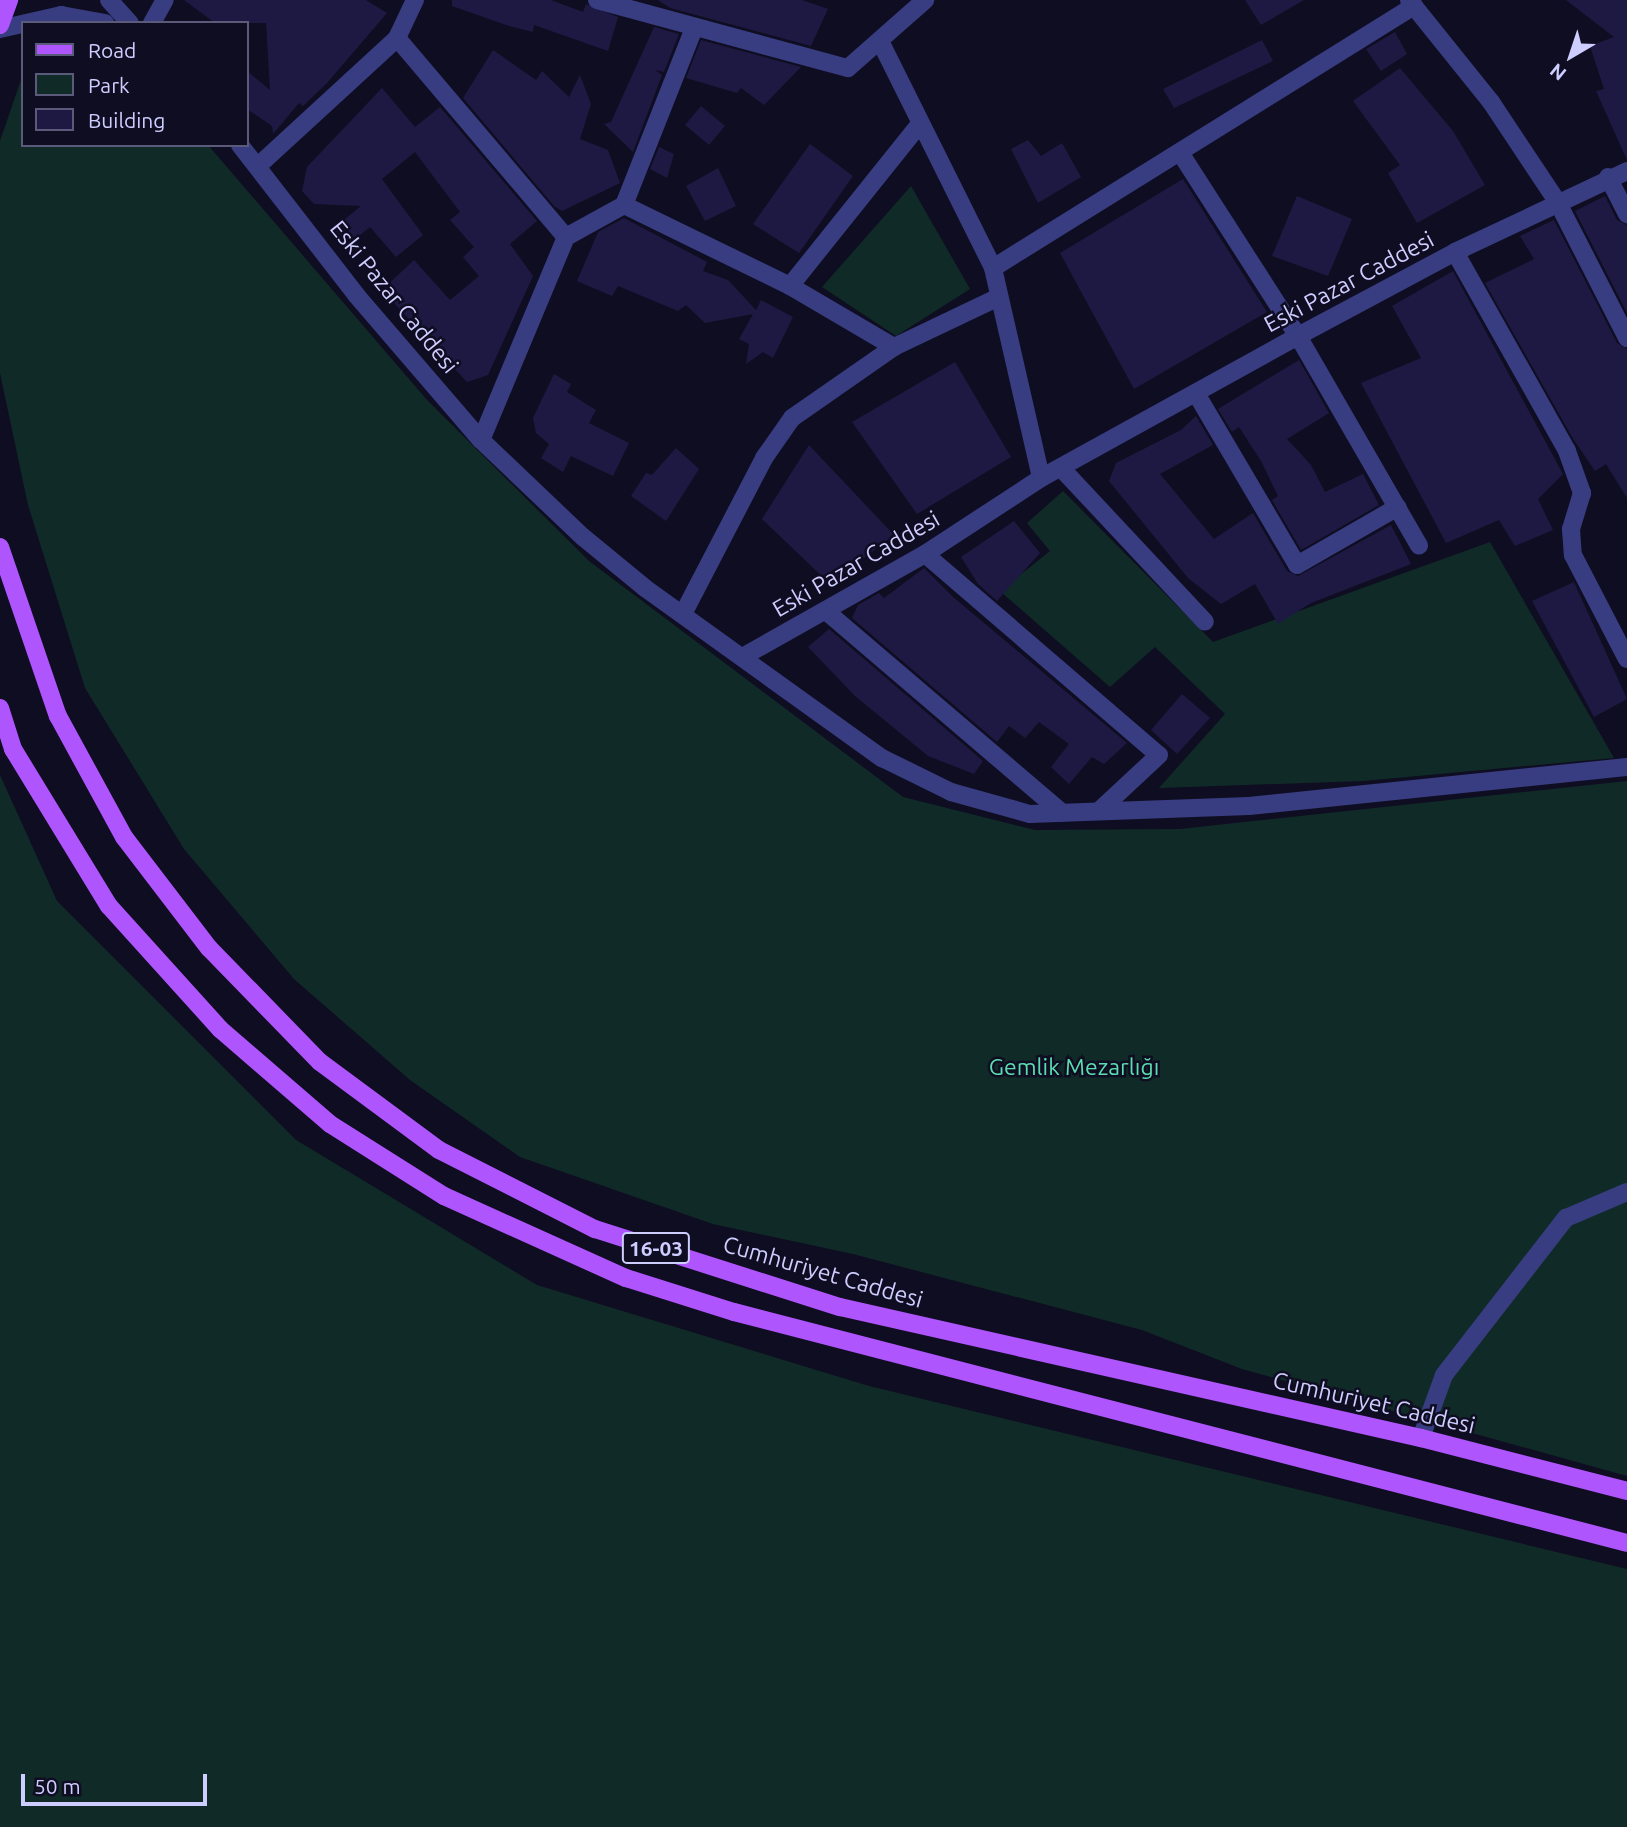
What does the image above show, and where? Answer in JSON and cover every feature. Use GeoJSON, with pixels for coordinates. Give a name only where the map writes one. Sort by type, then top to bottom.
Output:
{"type":"FeatureCollection","features":[{"type":"Feature","properties":{"kind":"main road"},"geometry":{"type":"LineString","coordinates":[[0,27],[9,0]]}},
{"type":"Feature","properties":{"kind":"main road","name":"Cumhuriyet Caddesi"},"geometry":{"type":"LineString","coordinates":[[0,547],[58,716],[124,837],[209,948],[320,1062],[439,1150],[596,1229],[840,1307],[1421,1438],[1627,1492]]}},
{"type":"Feature","properties":{"kind":"main road","name":"16-03"},"geometry":{"type":"LineString","coordinates":[[0,708],[13,749],[109,906],[201,1008],[330,1124],[444,1196],[626,1278],[734,1312],[1627,1543]]}},
{"type":"Feature","properties":{"kind":"street"},"geometry":{"type":"LineString","coordinates":[[109,0],[128,21]]}},
{"type":"Feature","properties":{"kind":"street"},"geometry":{"type":"LineString","coordinates":[[153,21],[165,0]]}},
{"type":"Feature","properties":{"kind":"street"},"geometry":{"type":"LineString","coordinates":[[258,166],[397,38],[415,0]]}},
{"type":"Feature","properties":{"kind":"street"},"geometry":{"type":"LineString","coordinates":[[597,0],[848,68],[880,41],[916,2]]}},
{"type":"Feature","properties":{"kind":"street"},"geometry":{"type":"LineString","coordinates":[[993,268],[1181,153],[1412,3],[1491,102],[1558,203],[1627,338]]}},
{"type":"Feature","properties":{"kind":"street"},"geometry":{"type":"LineString","coordinates":[[30,21],[61,15],[94,21]]}},
{"type":"Feature","properties":{"kind":"street"},"geometry":{"type":"LineString","coordinates":[[0,27],[21,23]]}},
{"type":"Feature","properties":{"kind":"street"},"geometry":{"type":"LineString","coordinates":[[481,440],[566,237],[624,205],[694,28]]}},
{"type":"Feature","properties":{"kind":"street"},"geometry":{"type":"LineString","coordinates":[[397,38],[566,237]]}},
{"type":"Feature","properties":{"kind":"street"},"geometry":{"type":"LineString","coordinates":[[880,41],[993,268],[1041,478]]}},
{"type":"Feature","properties":{"kind":"street"},"geometry":{"type":"LineString","coordinates":[[790,286],[920,124]]}},
{"type":"Feature","properties":{"kind":"street","name":"Eski Pazar Caddesi"},"geometry":{"type":"LineString","coordinates":[[242,147],[357,296],[481,440],[583,537],[645,588],[684,612],[744,656],[828,612],[925,554],[1041,478],[1197,395],[1298,336],[1455,252],[1608,177],[1627,171]]}},
{"type":"Feature","properties":{"kind":"street"},"geometry":{"type":"LineString","coordinates":[[1181,153],[1298,336],[1419,546]]}},
{"type":"Feature","properties":{"kind":"street"},"geometry":{"type":"LineString","coordinates":[[1608,177],[1627,214]]}},
{"type":"Feature","properties":{"kind":"street"},"geometry":{"type":"LineString","coordinates":[[624,205],[790,286],[894,347]]}},
{"type":"Feature","properties":{"kind":"street"},"geometry":{"type":"LineString","coordinates":[[1455,252],[1567,451],[1582,493],[1571,529],[1573,555],[1627,659]]}},
{"type":"Feature","properties":{"kind":"street"},"geometry":{"type":"LineString","coordinates":[[684,612],[783,429],[802,408],[894,347],[999,297]]}},
{"type":"Feature","properties":{"kind":"street"},"geometry":{"type":"LineString","coordinates":[[1197,395],[1297,565],[1398,507]]}},
{"type":"Feature","properties":{"kind":"street"},"geometry":{"type":"LineString","coordinates":[[1062,469],[1205,622]]}},
{"type":"Feature","properties":{"kind":"street"},"geometry":{"type":"LineString","coordinates":[[925,554],[1159,755],[1099,811]]}},
{"type":"Feature","properties":{"kind":"street"},"geometry":{"type":"LineString","coordinates":[[828,612],[1062,813]]}},
{"type":"Feature","properties":{"kind":"street"},"geometry":{"type":"LineString","coordinates":[[744,656],[882,758],[928,781],[1030,814],[1248,806],[1627,767]]}},
{"type":"Feature","properties":{"kind":"street"},"geometry":{"type":"LineString","coordinates":[[1421,1438],[1444,1375],[1566,1218],[1627,1192]]}},
{"type":"Feature","properties":{"kind":"green space","name":"Gemlik Mezarlığı"},"geometry":{"type":"Polygon","coordinates":[[[21,80],[21,147],[210,147],[427,400],[589,561],[903,797],[1035,830],[1180,829],[1627,781],[1627,1476],[1242,1369],[1142,1330],[853,1254],[713,1224],[520,1157],[410,1080],[294,979],[184,849],[85,688],[28,505],[0,373],[0,141],[21,80]]]}},
{"type":"Feature","properties":{"kind":"green space"},"geometry":{"type":"Polygon","coordinates":[[[911,186],[970,289],[896,336],[822,287],[911,186]]]}},
{"type":"Feature","properties":{"kind":"green space"},"geometry":{"type":"Polygon","coordinates":[[[1063,491],[1213,642],[1490,542],[1614,758],[1363,781],[1159,788],[1225,714],[1155,647],[1110,687],[1000,591],[1050,551],[1027,523],[1063,491]]]}},
{"type":"Feature","properties":{"kind":"green space"},"geometry":{"type":"Polygon","coordinates":[[[0,775],[57,901],[296,1140],[537,1285],[869,1386],[1627,1569],[1627,1827],[0,1827],[0,775]]]}},
{"type":"Feature","properties":{"kind":"building"},"geometry":{"type":"Polygon","coordinates":[[[184,0],[366,0],[387,13],[327,83],[303,106],[299,103],[273,134],[272,126],[248,110],[248,72],[270,90],[266,23],[212,21],[184,0]]]}},
{"type":"Feature","properties":{"kind":"building"},"geometry":{"type":"Polygon","coordinates":[[[452,0],[551,0],[583,12],[586,4],[618,17],[608,51],[534,25],[533,32],[509,26],[452,6],[452,0]]]}},
{"type":"Feature","properties":{"kind":"building"},"geometry":{"type":"Polygon","coordinates":[[[658,0],[802,0],[828,9],[811,46],[670,8],[658,0]]]}},
{"type":"Feature","properties":{"kind":"building"},"geometry":{"type":"Polygon","coordinates":[[[1245,0],[1304,0],[1261,25],[1245,0]]]}},
{"type":"Feature","properties":{"kind":"building"},"geometry":{"type":"Polygon","coordinates":[[[1566,0],[1627,0],[1627,160],[1596,91],[1604,89],[1590,46],[1614,37],[1566,0]]]}},
{"type":"Feature","properties":{"kind":"building"},"geometry":{"type":"Polygon","coordinates":[[[654,27],[679,34],[664,72],[655,70],[662,75],[633,152],[604,124],[611,122],[654,27]]]}},
{"type":"Feature","properties":{"kind":"building"},"geometry":{"type":"Polygon","coordinates":[[[1395,32],[1407,54],[1381,71],[1366,49],[1395,32]]]}},
{"type":"Feature","properties":{"kind":"building"},"geometry":{"type":"Polygon","coordinates":[[[701,40],[801,67],[764,105],[741,88],[737,93],[686,78],[701,40]]]}},
{"type":"Feature","properties":{"kind":"building"},"geometry":{"type":"Polygon","coordinates":[[[1262,40],[1273,61],[1174,108],[1163,89],[1262,40]]]}},
{"type":"Feature","properties":{"kind":"building"},"geometry":{"type":"Polygon","coordinates":[[[493,50],[536,80],[542,71],[569,97],[580,75],[591,104],[580,139],[608,150],[620,183],[562,211],[554,206],[463,98],[493,50]]]}},
{"type":"Feature","properties":{"kind":"building"},"geometry":{"type":"Polygon","coordinates":[[[1400,68],[1453,131],[1485,185],[1417,223],[1388,173],[1400,165],[1353,101],[1400,68]]]}},
{"type":"Feature","properties":{"kind":"building"},"geometry":{"type":"Polygon","coordinates":[[[382,88],[415,127],[440,107],[537,221],[510,244],[533,276],[488,375],[467,382],[382,290],[414,260],[450,300],[479,276],[463,257],[474,247],[450,220],[460,212],[415,152],[382,179],[423,235],[396,257],[370,227],[348,245],[334,228],[361,206],[314,204],[302,191],[307,167],[382,88]]]}},
{"type":"Feature","properties":{"kind":"building"},"geometry":{"type":"Polygon","coordinates":[[[701,106],[725,126],[709,145],[685,125],[701,106]]]}},
{"type":"Feature","properties":{"kind":"building"},"geometry":{"type":"Polygon","coordinates":[[[1028,140],[1041,156],[1062,143],[1081,177],[1038,203],[1011,149],[1028,140]]]}},
{"type":"Feature","properties":{"kind":"building"},"geometry":{"type":"Polygon","coordinates":[[[810,144],[853,176],[799,253],[753,224],[810,144]]]}},
{"type":"Feature","properties":{"kind":"building"},"geometry":{"type":"Polygon","coordinates":[[[659,147],[674,154],[667,178],[650,169],[659,147]]]}},
{"type":"Feature","properties":{"kind":"building"},"geometry":{"type":"Polygon","coordinates":[[[718,168],[736,206],[705,221],[686,186],[718,168]]]}},
{"type":"Feature","properties":{"kind":"building"},"geometry":{"type":"Polygon","coordinates":[[[1183,179],[1267,312],[1134,389],[1060,253],[1183,179]]]}},
{"type":"Feature","properties":{"kind":"building"},"geometry":{"type":"Polygon","coordinates":[[[1297,196],[1352,219],[1328,276],[1272,256],[1297,196]]]}},
{"type":"Feature","properties":{"kind":"building"},"geometry":{"type":"Polygon","coordinates":[[[1605,196],[1617,220],[1627,225],[1627,313],[1575,211],[1605,196]]]}},
{"type":"Feature","properties":{"kind":"building"},"geometry":{"type":"Polygon","coordinates":[[[624,218],[707,262],[703,271],[728,280],[756,310],[761,300],[793,317],[773,358],[763,352],[746,364],[749,344],[739,339],[753,314],[705,323],[686,305],[678,311],[618,286],[612,296],[577,281],[598,232],[624,218]]]}},
{"type":"Feature","properties":{"kind":"building"},"geometry":{"type":"Polygon","coordinates":[[[1554,220],[1617,343],[1627,349],[1627,498],[1606,464],[1595,471],[1572,437],[1485,283],[1534,259],[1520,236],[1554,220]]]}},
{"type":"Feature","properties":{"kind":"building"},"geometry":{"type":"Polygon","coordinates":[[[1453,271],[1563,474],[1538,499],[1553,530],[1515,546],[1499,520],[1446,543],[1361,383],[1421,358],[1392,306],[1453,271]]]}},
{"type":"Feature","properties":{"kind":"building"},"geometry":{"type":"Polygon","coordinates":[[[1299,360],[1329,413],[1287,439],[1311,465],[1325,492],[1363,474],[1379,505],[1301,550],[1272,500],[1278,496],[1261,461],[1239,427],[1232,432],[1218,409],[1299,360]]]}},
{"type":"Feature","properties":{"kind":"building"},"geometry":{"type":"Polygon","coordinates":[[[955,362],[1011,457],[917,514],[852,422],[955,362]]]}},
{"type":"Feature","properties":{"kind":"building"},"geometry":{"type":"Polygon","coordinates":[[[554,374],[571,384],[567,392],[596,410],[589,423],[629,443],[613,476],[571,456],[563,472],[541,458],[549,444],[536,433],[533,418],[554,374]]]}},
{"type":"Feature","properties":{"kind":"building"},"geometry":{"type":"Polygon","coordinates":[[[1196,416],[1213,445],[1160,474],[1214,539],[1253,513],[1287,571],[1298,576],[1391,525],[1411,564],[1311,603],[1278,624],[1255,584],[1221,604],[1188,578],[1109,481],[1116,463],[1181,430],[1196,416]]]}},
{"type":"Feature","properties":{"kind":"building"},"geometry":{"type":"Polygon","coordinates":[[[809,445],[894,535],[830,584],[762,519],[809,445]]]}},
{"type":"Feature","properties":{"kind":"building"},"geometry":{"type":"Polygon","coordinates":[[[676,448],[699,469],[666,521],[631,496],[646,473],[652,475],[676,448]]]}},
{"type":"Feature","properties":{"kind":"building"},"geometry":{"type":"Polygon","coordinates":[[[1014,521],[1040,553],[997,601],[978,584],[961,557],[1014,521]]]}},
{"type":"Feature","properties":{"kind":"building"},"geometry":{"type":"Polygon","coordinates":[[[924,568],[952,596],[1127,743],[1104,764],[1092,757],[1069,784],[1051,767],[1069,744],[1039,722],[1025,738],[1009,726],[997,742],[852,618],[858,605],[879,593],[884,598],[924,568]]]}},
{"type":"Feature","properties":{"kind":"building"},"geometry":{"type":"Polygon","coordinates":[[[1574,582],[1627,699],[1594,717],[1532,601],[1574,582]]]}},
{"type":"Feature","properties":{"kind":"building"},"geometry":{"type":"Polygon","coordinates":[[[829,629],[983,761],[974,774],[928,756],[855,696],[808,647],[829,629]]]}},
{"type":"Feature","properties":{"kind":"building"},"geometry":{"type":"Polygon","coordinates":[[[1182,694],[1210,718],[1177,754],[1151,730],[1182,694]]]}}]}
